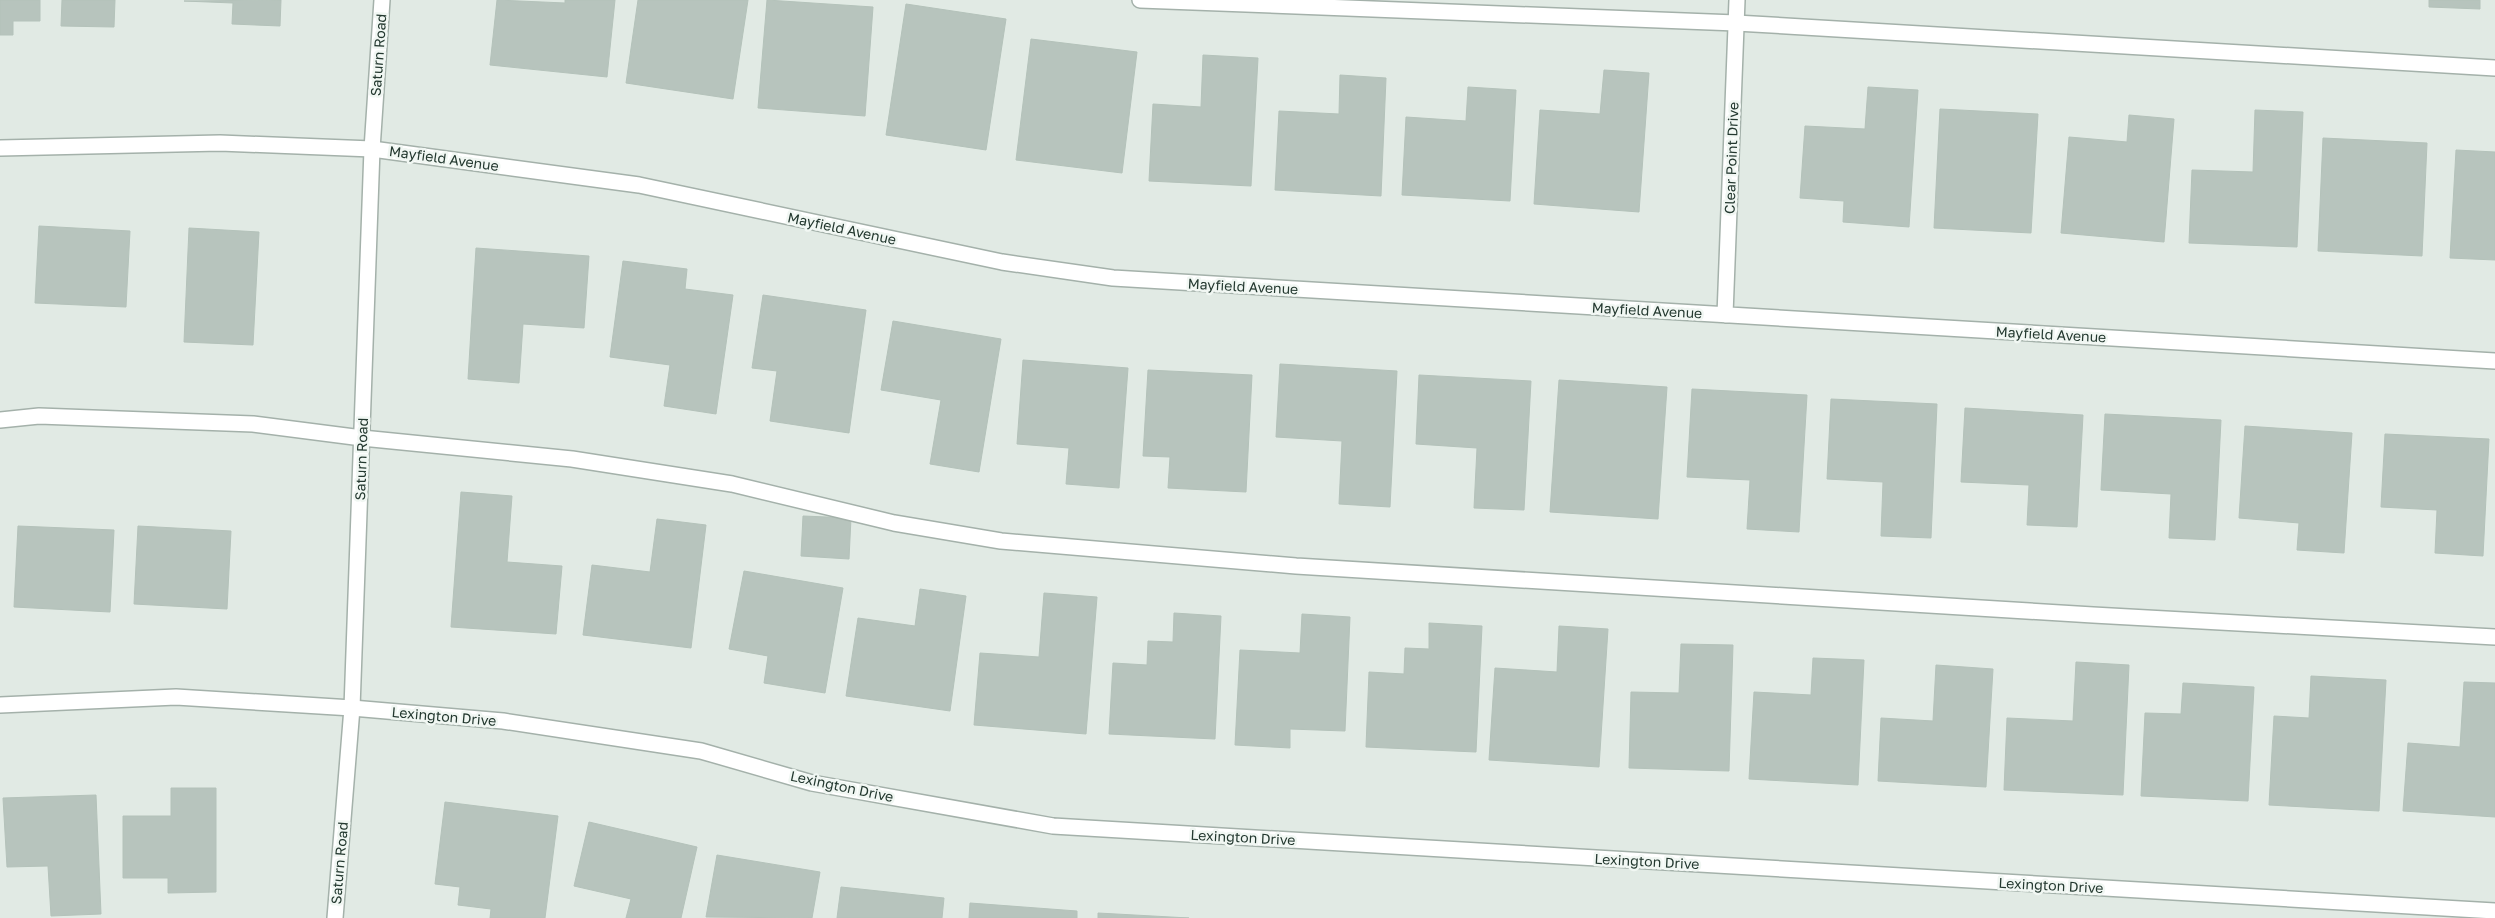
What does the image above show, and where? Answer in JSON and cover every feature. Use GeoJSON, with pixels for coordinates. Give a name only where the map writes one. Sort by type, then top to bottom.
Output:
{"type":"FeatureCollection","features":[{"type":"Feature","properties":{"kind":"street","name":"Saturn Road"},"geometry":{"type":"LineString","coordinates":[[335,918],[352,708],[372,149],[382,0]]}},
{"type":"Feature","properties":{"kind":"street"},"geometry":{"type":"LineString","coordinates":[[1140,0],[1456,6],[2495,68]]}},
{"type":"Feature","properties":{"kind":"street","name":"Clear Point Drive"},"geometry":{"type":"LineString","coordinates":[[1725,315],[1737,0]]}},
{"type":"Feature","properties":{"kind":"street","name":"Mayfield Avenue"},"geometry":{"type":"LineString","coordinates":[[0,148],[220,143],[372,149],[639,185],[1002,262],[1113,278],[2495,361]]}},
{"type":"Feature","properties":{"kind":"street"},"geometry":{"type":"LineString","coordinates":[[0,420],[39,416],[253,424],[362,438],[572,459],[732,484],[894,523],[1001,541],[1296,566],[2092,615],[2495,637]]}},
{"type":"Feature","properties":{"kind":"street","name":"Lexington Drive"},"geometry":{"type":"LineString","coordinates":[[0,705],[176,697],[352,708],[503,721],[701,751],[812,783],[1053,826],[2495,911]]}},
{"type":"Feature","properties":{"kind":"building"},"geometry":{"type":"Polygon","coordinates":[[[0,0],[40,0],[40,21],[13,21],[13,35],[0,35],[0,0]]]}},
{"type":"Feature","properties":{"kind":"building"},"geometry":{"type":"Polygon","coordinates":[[[62,0],[115,0],[114,27],[61,26],[62,0]]]}},
{"type":"Feature","properties":{"kind":"building"},"geometry":{"type":"Polygon","coordinates":[[[281,0],[280,26],[232,24],[233,3],[184,1],[281,0]]]}},
{"type":"Feature","properties":{"kind":"building"},"geometry":{"type":"Polygon","coordinates":[[[497,0],[565,3],[565,0],[615,0],[607,77],[490,65],[497,0]]]}},
{"type":"Feature","properties":{"kind":"building"},"geometry":{"type":"Polygon","coordinates":[[[638,0],[748,0],[733,99],[626,83],[638,0]]]}},
{"type":"Feature","properties":{"kind":"building"},"geometry":{"type":"Polygon","coordinates":[[[767,0],[873,7],[865,116],[758,108],[767,0]]]}},
{"type":"Feature","properties":{"kind":"building"},"geometry":{"type":"Polygon","coordinates":[[[2429,0],[2480,0],[2480,9],[2429,7],[2429,0]]]}},
{"type":"Feature","properties":{"kind":"building"},"geometry":{"type":"Polygon","coordinates":[[[906,4],[1006,19],[986,150],[886,135],[906,4]]]}},
{"type":"Feature","properties":{"kind":"building"},"geometry":{"type":"Polygon","coordinates":[[[1031,39],[1137,52],[1122,173],[1016,160],[1031,39]]]}},
{"type":"Feature","properties":{"kind":"building"},"geometry":{"type":"Polygon","coordinates":[[[1203,55],[1258,58],[1251,186],[1149,181],[1153,104],[1201,107],[1203,55]]]}},
{"type":"Feature","properties":{"kind":"building"},"geometry":{"type":"Polygon","coordinates":[[[1604,70],[1649,73],[1639,212],[1534,204],[1540,110],[1600,114],[1604,70]]]}},
{"type":"Feature","properties":{"kind":"building"},"geometry":{"type":"Polygon","coordinates":[[[1340,75],[1386,78],[1381,196],[1275,190],[1279,111],[1339,114],[1340,75]]]}},
{"type":"Feature","properties":{"kind":"building"},"geometry":{"type":"Polygon","coordinates":[[[1468,87],[1516,90],[1510,201],[1402,195],[1406,117],[1466,121],[1468,87]]]}},
{"type":"Feature","properties":{"kind":"building"},"geometry":{"type":"Polygon","coordinates":[[[1868,87],[1918,90],[1909,227],[1843,222],[1844,201],[1800,198],[1805,126],[1865,129],[1868,87]]]}},
{"type":"Feature","properties":{"kind":"building"},"geometry":{"type":"Polygon","coordinates":[[[1940,109],[2038,114],[2031,233],[1934,228],[1940,109]]]}},
{"type":"Feature","properties":{"kind":"building"},"geometry":{"type":"Polygon","coordinates":[[[2255,110],[2303,112],[2297,247],[2189,243],[2192,170],[2253,172],[2255,110]]]}},
{"type":"Feature","properties":{"kind":"building"},"geometry":{"type":"Polygon","coordinates":[[[2129,115],[2174,119],[2164,242],[2061,233],[2069,137],[2127,142],[2129,115]]]}},
{"type":"Feature","properties":{"kind":"building"},"geometry":{"type":"Polygon","coordinates":[[[2323,138],[2427,143],[2422,256],[2318,251],[2323,138]]]}},
{"type":"Feature","properties":{"kind":"building"},"geometry":{"type":"Polygon","coordinates":[[[2456,150],[2495,152],[2495,260],[2450,258],[2456,150]]]}},
{"type":"Feature","properties":{"kind":"building"},"geometry":{"type":"Polygon","coordinates":[[[39,226],[130,231],[126,307],[35,303],[39,226]]]}},
{"type":"Feature","properties":{"kind":"building"},"geometry":{"type":"Polygon","coordinates":[[[189,228],[259,232],[253,345],[184,342],[189,228]]]}},
{"type":"Feature","properties":{"kind":"building"},"geometry":{"type":"Polygon","coordinates":[[[476,248],[589,256],[584,328],[523,324],[519,383],[468,379],[476,248]]]}},
{"type":"Feature","properties":{"kind":"building"},"geometry":{"type":"Polygon","coordinates":[[[623,261],[687,269],[685,289],[733,295],[716,414],[664,406],[670,365],[610,357],[623,261]]]}},
{"type":"Feature","properties":{"kind":"building"},"geometry":{"type":"Polygon","coordinates":[[[763,295],[866,310],[849,433],[770,421],[777,371],[752,368],[763,295]]]}},
{"type":"Feature","properties":{"kind":"building"},"geometry":{"type":"Polygon","coordinates":[[[893,321],[1001,339],[979,472],[930,464],[941,400],[881,390],[893,321]]]}},
{"type":"Feature","properties":{"kind":"building"},"geometry":{"type":"Polygon","coordinates":[[[1023,360],[1128,368],[1119,488],[1066,484],[1069,448],[1017,444],[1023,360]]]}},
{"type":"Feature","properties":{"kind":"building"},"geometry":{"type":"Polygon","coordinates":[[[1280,364],[1397,371],[1390,507],[1339,504],[1342,441],[1276,437],[1280,364]]]}},
{"type":"Feature","properties":{"kind":"building"},"geometry":{"type":"Polygon","coordinates":[[[1148,370],[1252,375],[1246,492],[1168,488],[1170,457],[1143,456],[1148,370]]]}},
{"type":"Feature","properties":{"kind":"building"},"geometry":{"type":"Polygon","coordinates":[[[1419,375],[1531,381],[1524,510],[1474,508],[1477,448],[1416,444],[1419,375]]]}},
{"type":"Feature","properties":{"kind":"building"},"geometry":{"type":"Polygon","coordinates":[[[1559,380],[1667,387],[1658,519],[1550,512],[1559,380]]]}},
{"type":"Feature","properties":{"kind":"building"},"geometry":{"type":"Polygon","coordinates":[[[1692,389],[1807,395],[1799,532],[1747,529],[1750,480],[1687,477],[1692,389]]]}},
{"type":"Feature","properties":{"kind":"building"},"geometry":{"type":"Polygon","coordinates":[[[1831,399],[1937,404],[1931,538],[1881,536],[1883,482],[1827,479],[1831,399]]]}},
{"type":"Feature","properties":{"kind":"building"},"geometry":{"type":"Polygon","coordinates":[[[1965,408],[2083,415],[2077,527],[2027,525],[2029,485],[1961,482],[1965,408]]]}},
{"type":"Feature","properties":{"kind":"building"},"geometry":{"type":"Polygon","coordinates":[[[2105,414],[2221,420],[2215,540],[2169,538],[2171,494],[2101,490],[2105,414]]]}},
{"type":"Feature","properties":{"kind":"building"},"geometry":{"type":"Polygon","coordinates":[[[2245,426],[2352,433],[2344,553],[2297,550],[2299,523],[2239,518],[2245,426]]]}},
{"type":"Feature","properties":{"kind":"building"},"geometry":{"type":"Polygon","coordinates":[[[2385,434],[2489,439],[2483,556],[2435,553],[2437,510],[2381,507],[2385,434]]]}},
{"type":"Feature","properties":{"kind":"building"},"geometry":{"type":"Polygon","coordinates":[[[461,492],[512,496],[507,562],[562,566],[556,634],[451,627],[461,492]]]}},
{"type":"Feature","properties":{"kind":"building"},"geometry":{"type":"Polygon","coordinates":[[[803,516],[851,518],[849,559],[801,556],[803,516]]]}},
{"type":"Feature","properties":{"kind":"building"},"geometry":{"type":"Polygon","coordinates":[[[657,519],[706,525],[691,648],[583,635],[592,565],[650,572],[657,519]]]}},
{"type":"Feature","properties":{"kind":"building"},"geometry":{"type":"Polygon","coordinates":[[[18,526],[114,530],[110,612],[14,607],[18,526]]]}},
{"type":"Feature","properties":{"kind":"building"},"geometry":{"type":"Polygon","coordinates":[[[138,526],[231,531],[227,609],[134,604],[138,526]]]}},
{"type":"Feature","properties":{"kind":"building"},"geometry":{"type":"Polygon","coordinates":[[[744,571],[843,588],[825,693],[764,683],[768,656],[729,649],[744,571]]]}},
{"type":"Feature","properties":{"kind":"building"},"geometry":{"type":"Polygon","coordinates":[[[920,589],[966,596],[950,711],[846,696],[858,618],[915,626],[920,589]]]}},
{"type":"Feature","properties":{"kind":"building"},"geometry":{"type":"Polygon","coordinates":[[[1044,593],[1097,597],[1086,734],[974,725],[980,653],[1039,657],[1044,593]]]}},
{"type":"Feature","properties":{"kind":"building"},"geometry":{"type":"Polygon","coordinates":[[[1174,613],[1221,616],[1215,739],[1109,734],[1113,663],[1147,665],[1148,641],[1173,642],[1174,613]]]}},
{"type":"Feature","properties":{"kind":"building"},"geometry":{"type":"Polygon","coordinates":[[[1302,614],[1350,617],[1345,731],[1290,729],[1290,748],[1235,745],[1240,650],[1300,653],[1302,614]]]}},
{"type":"Feature","properties":{"kind":"building"},"geometry":{"type":"Polygon","coordinates":[[[1429,623],[1482,626],[1476,752],[1366,747],[1369,672],[1404,674],[1405,648],[1429,649],[1429,623]]]}},
{"type":"Feature","properties":{"kind":"building"},"geometry":{"type":"Polygon","coordinates":[[[1559,626],[1608,629],[1599,767],[1489,760],[1495,668],[1557,672],[1559,626]]]}},
{"type":"Feature","properties":{"kind":"building"},"geometry":{"type":"Polygon","coordinates":[[[1681,644],[1733,645],[1729,771],[1629,768],[1631,692],[1679,693],[1681,644]]]}},
{"type":"Feature","properties":{"kind":"building"},"geometry":{"type":"Polygon","coordinates":[[[1813,658],[1864,660],[1858,785],[1749,779],[1754,692],[1811,695],[1813,658]]]}},
{"type":"Feature","properties":{"kind":"building"},"geometry":{"type":"Polygon","coordinates":[[[2076,662],[2129,665],[2123,795],[2004,790],[2007,718],[2073,721],[2076,662]]]}},
{"type":"Feature","properties":{"kind":"building"},"geometry":{"type":"Polygon","coordinates":[[[1936,665],[1993,669],[1986,787],[1878,781],[1881,718],[1933,721],[1936,665]]]}},
{"type":"Feature","properties":{"kind":"building"},"geometry":{"type":"Polygon","coordinates":[[[2311,676],[2386,680],[2379,811],[2269,805],[2274,716],[2309,718],[2311,676]]]}},
{"type":"Feature","properties":{"kind":"building"},"geometry":{"type":"Polygon","coordinates":[[[2464,682],[2495,683],[2495,817],[2403,811],[2408,743],[2460,747],[2464,682]]]}},
{"type":"Feature","properties":{"kind":"building"},"geometry":{"type":"Polygon","coordinates":[[[2183,683],[2254,687],[2248,801],[2141,796],[2145,713],[2181,714],[2183,683]]]}},
{"type":"Feature","properties":{"kind":"building"},"geometry":{"type":"Polygon","coordinates":[[[171,788],[216,788],[216,892],[168,893],[168,878],[123,878],[123,816],[171,816],[171,788]]]}},
{"type":"Feature","properties":{"kind":"building"},"geometry":{"type":"Polygon","coordinates":[[[96,795],[101,914],[51,916],[48,866],[7,867],[3,798],[96,795]]]}},
{"type":"Feature","properties":{"kind":"building"},"geometry":{"type":"Polygon","coordinates":[[[445,802],[558,816],[545,918],[490,918],[491,909],[458,905],[460,887],[435,884],[445,802]]]}},
{"type":"Feature","properties":{"kind":"building"},"geometry":{"type":"Polygon","coordinates":[[[589,822],[697,847],[681,918],[626,918],[631,899],[574,886],[589,822]]]}},
{"type":"Feature","properties":{"kind":"building"},"geometry":{"type":"Polygon","coordinates":[[[717,855],[820,872],[812,918],[706,917],[717,855]]]}},
{"type":"Feature","properties":{"kind":"building"},"geometry":{"type":"Polygon","coordinates":[[[841,887],[944,898],[942,918],[837,918],[841,887]]]}},
{"type":"Feature","properties":{"kind":"building"},"geometry":{"type":"Polygon","coordinates":[[[970,903],[1077,911],[1077,918],[969,918],[970,903]]]}},
{"type":"Feature","properties":{"kind":"building"},"geometry":{"type":"Polygon","coordinates":[[[1098,913],[1189,918],[1098,918],[1098,913]]]}}]}
